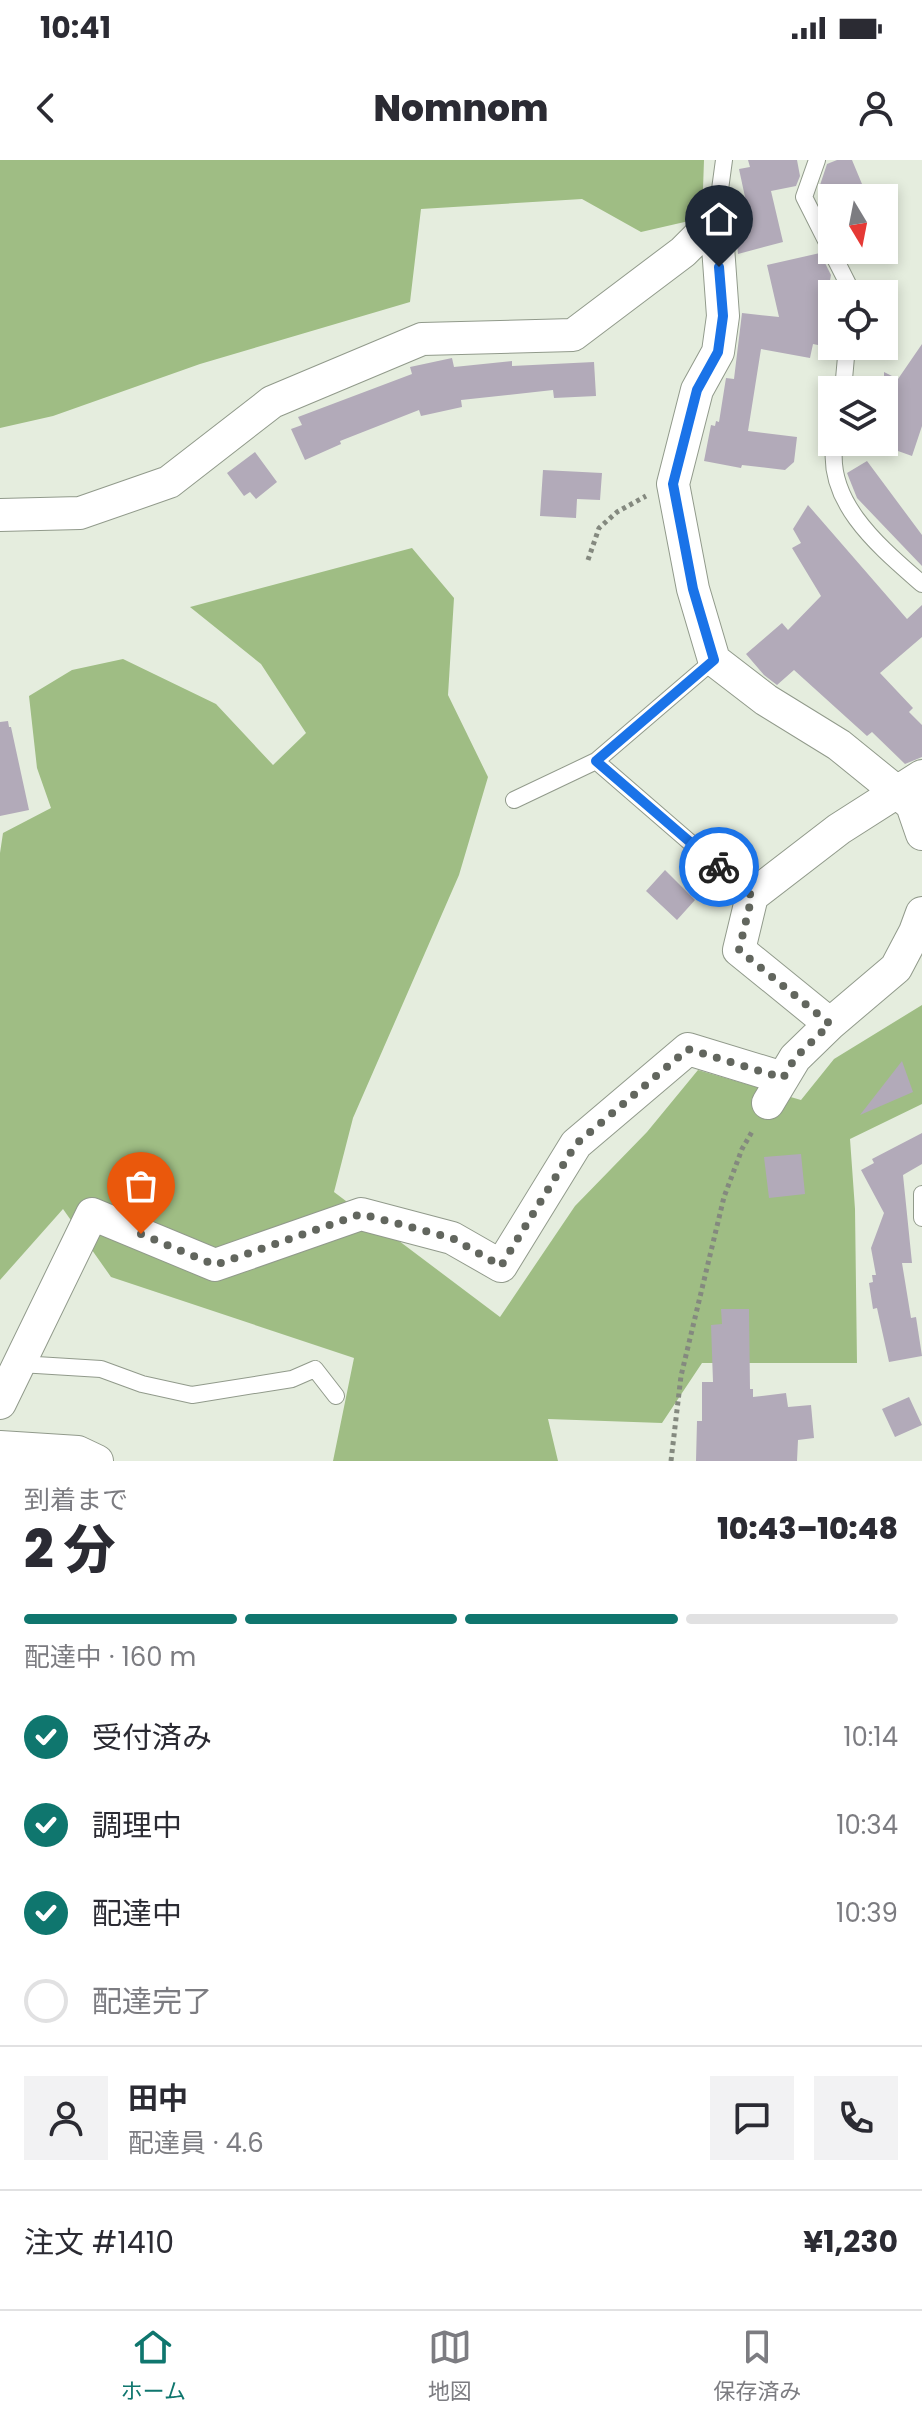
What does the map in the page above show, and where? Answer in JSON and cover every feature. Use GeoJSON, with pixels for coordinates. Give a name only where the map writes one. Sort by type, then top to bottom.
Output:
{"type":"FeatureCollection","features":[{"type":"Feature","properties":{"kind":"street"},"geometry":{"type":"LineString","coordinates":[[716,219],[723,316],[718,352],[697,390],[673,484],[693,589],[714,660],[766,700],[909,784]]}},
{"type":"Feature","properties":{"kind":"street"},"geometry":{"type":"LineString","coordinates":[[0,515],[80,513],[169,482],[272,402],[422,339],[573,335],[683,252],[716,219]]}},
{"type":"Feature","properties":{"kind":"street"},"geometry":{"type":"LineString","coordinates":[[909,784],[922,834]]}},
{"type":"Feature","properties":{"kind":"street"},"geometry":{"type":"LineString","coordinates":[[830,1024],[739,950],[752,896],[839,829],[909,784]]}},
{"type":"Feature","properties":{"kind":"street"},"geometry":{"type":"LineString","coordinates":[[0,1403],[92,1214],[215,1265],[361,1214],[452,1238],[501,1266],[576,1144],[688,1049],[775,1090],[795,1058],[896,968],[922,913]]}},
{"type":"Feature","properties":{"kind":"street"},"geometry":{"type":"LineString","coordinates":[[0,1447],[78,1452],[97,1461]]}},
{"type":"Feature","properties":{"kind":"lane"},"geometry":{"type":"LineString","coordinates":[[716,219],[724,160]]}},
{"type":"Feature","properties":{"kind":"lane"},"geometry":{"type":"LineString","coordinates":[[817,160],[804,197],[846,280]]}},
{"type":"Feature","properties":{"kind":"lane"},"geometry":{"type":"LineString","coordinates":[[832,456],[839,489],[855,517],[894,560],[922,584]]}},
{"type":"Feature","properties":{"kind":"lane"},"geometry":{"type":"LineString","coordinates":[[514,800],[596,761],[714,660]]}},
{"type":"Feature","properties":{"kind":"lane"},"geometry":{"type":"LineString","coordinates":[[596,761],[752,896]]}},
{"type":"Feature","properties":{"kind":"lane"},"geometry":{"type":"LineString","coordinates":[[922,1194],[922,1218]]}},
{"type":"Feature","properties":{"kind":"lane"},"geometry":{"type":"LineString","coordinates":[[20,1364],[101,1369],[142,1384],[192,1395],[292,1379],[315,1369],[336,1396]]}},
{"type":"Feature","properties":{"kind":"path"},"geometry":{"type":"LineString","coordinates":[[588,560],[599,528],[617,512],[673,484]]}},
{"type":"Feature","properties":{"kind":"path"},"geometry":{"type":"LineString","coordinates":[[671,1461],[681,1376],[724,1197],[742,1149],[775,1090]]}},
{"type":"Feature","properties":{"kind":"green space"},"geometry":{"type":"Polygon","coordinates":[[[0,160],[704,160],[702,218],[641,232],[582,199],[421,209],[410,302],[200,364],[53,416],[0,428],[0,160]]]}},
{"type":"Feature","properties":{"kind":"green space"},"geometry":{"type":"Polygon","coordinates":[[[412,548],[454,598],[448,695],[488,777],[459,875],[353,1118],[334,1192],[500,1317],[575,1206],[647,1132],[698,1070],[801,1100],[834,1059],[922,1005],[922,1104],[850,1139],[855,1209],[857,1363],[702,1363],[662,1423],[548,1419],[558,1461],[333,1461],[354,1358],[111,1277],[63,1209],[0,1280],[0,853],[3,833],[51,808],[37,768],[29,696],[72,670],[123,659],[216,704],[273,765],[306,733],[261,664],[190,607],[412,548]]]}},
{"type":"Feature","properties":{"kind":"building"},"geometry":{"type":"Polygon","coordinates":[[[748,160],[797,160],[800,176],[796,186],[771,191],[783,242],[738,254],[735,222],[739,221],[737,214],[748,211],[739,169],[750,167],[748,160]]]}},
{"type":"Feature","properties":{"kind":"building"},"geometry":{"type":"Polygon","coordinates":[[[852,160],[862,184],[820,184],[827,164],[852,160]]]}},
{"type":"Feature","properties":{"kind":"building"},"geometry":{"type":"Polygon","coordinates":[[[818,253],[818,264],[826,264],[831,275],[830,280],[818,280],[818,345],[813,344],[810,358],[761,349],[748,431],[797,437],[794,462],[785,470],[742,465],[741,468],[704,461],[711,425],[719,422],[726,378],[734,379],[742,313],[779,317],[767,265],[818,253]]]}},
{"type":"Feature","properties":{"kind":"building"},"geometry":{"type":"Polygon","coordinates":[[[922,344],[922,426],[912,456],[898,451],[898,379],[922,344]]]}},
{"type":"Feature","properties":{"kind":"building"},"geometry":{"type":"Polygon","coordinates":[[[452,358],[454,367],[512,361],[512,366],[594,362],[596,396],[554,398],[553,390],[461,400],[462,407],[421,416],[419,410],[340,441],[341,444],[305,460],[291,429],[302,425],[298,417],[412,374],[410,367],[452,358]]]}},
{"type":"Feature","properties":{"kind":"building"},"geometry":{"type":"Polygon","coordinates":[[[255,452],[277,482],[256,499],[250,492],[244,496],[227,473],[255,452]]]}},
{"type":"Feature","properties":{"kind":"building"},"geometry":{"type":"Polygon","coordinates":[[[867,461],[922,535],[922,566],[857,498],[847,473],[867,461]]]}},
{"type":"Feature","properties":{"kind":"building"},"geometry":{"type":"Polygon","coordinates":[[[543,470],[602,473],[600,500],[577,499],[576,518],[540,516],[543,470]]]}},
{"type":"Feature","properties":{"kind":"building"},"geometry":{"type":"Polygon","coordinates":[[[808,505],[907,619],[922,605],[922,637],[880,673],[913,708],[909,712],[922,725],[922,757],[905,764],[872,732],[867,736],[794,670],[777,685],[746,654],[782,623],[788,630],[821,596],[792,548],[801,543],[793,529],[808,505]]]}},
{"type":"Feature","properties":{"kind":"building"},"geometry":{"type":"Polygon","coordinates":[[[8,721],[29,810],[0,816],[0,722],[8,721]]]}},
{"type":"Feature","properties":{"kind":"building"},"geometry":{"type":"Polygon","coordinates":[[[665,870],[695,900],[677,920],[646,891],[665,870]]]}},
{"type":"Feature","properties":{"kind":"building"},"geometry":{"type":"Polygon","coordinates":[[[902,1061],[913,1092],[860,1115],[902,1061]]]}},
{"type":"Feature","properties":{"kind":"building"},"geometry":{"type":"Polygon","coordinates":[[[922,1133],[922,1164],[903,1175],[912,1263],[902,1263],[911,1318],[916,1317],[922,1356],[889,1362],[877,1308],[873,1309],[869,1283],[873,1282],[872,1275],[876,1275],[871,1248],[884,1213],[861,1170],[874,1163],[872,1159],[922,1133]]]}},
{"type":"Feature","properties":{"kind":"building"},"geometry":{"type":"Polygon","coordinates":[[[801,1154],[805,1194],[769,1198],[764,1157],[801,1154]]]}},
{"type":"Feature","properties":{"kind":"building"},"geometry":{"type":"Polygon","coordinates":[[[721,1309],[749,1309],[750,1389],[753,1389],[753,1397],[786,1393],[788,1407],[811,1405],[814,1438],[798,1440],[797,1461],[696,1461],[697,1421],[702,1421],[702,1382],[713,1382],[711,1325],[722,1324],[721,1309]]]}},
{"type":"Feature","properties":{"kind":"building"},"geometry":{"type":"Polygon","coordinates":[[[909,1397],[922,1425],[895,1437],[882,1409],[909,1397]]]}},
{"type":"Feature","properties":{"kind":"way so far"},"geometry":{"type":"LineString","coordinates":[[141,1234],[215,1265],[361,1214],[452,1238],[501,1266],[576,1144],[688,1049],[783,1078],[795,1058],[830,1024],[739,950],[752,896],[719,867]]}},
{"type":"Feature","properties":{"kind":"route"},"geometry":{"type":"LineString","coordinates":[[719,267],[723,316],[718,352],[697,390],[673,484],[693,589],[714,660],[596,761],[719,867]]}}]}
